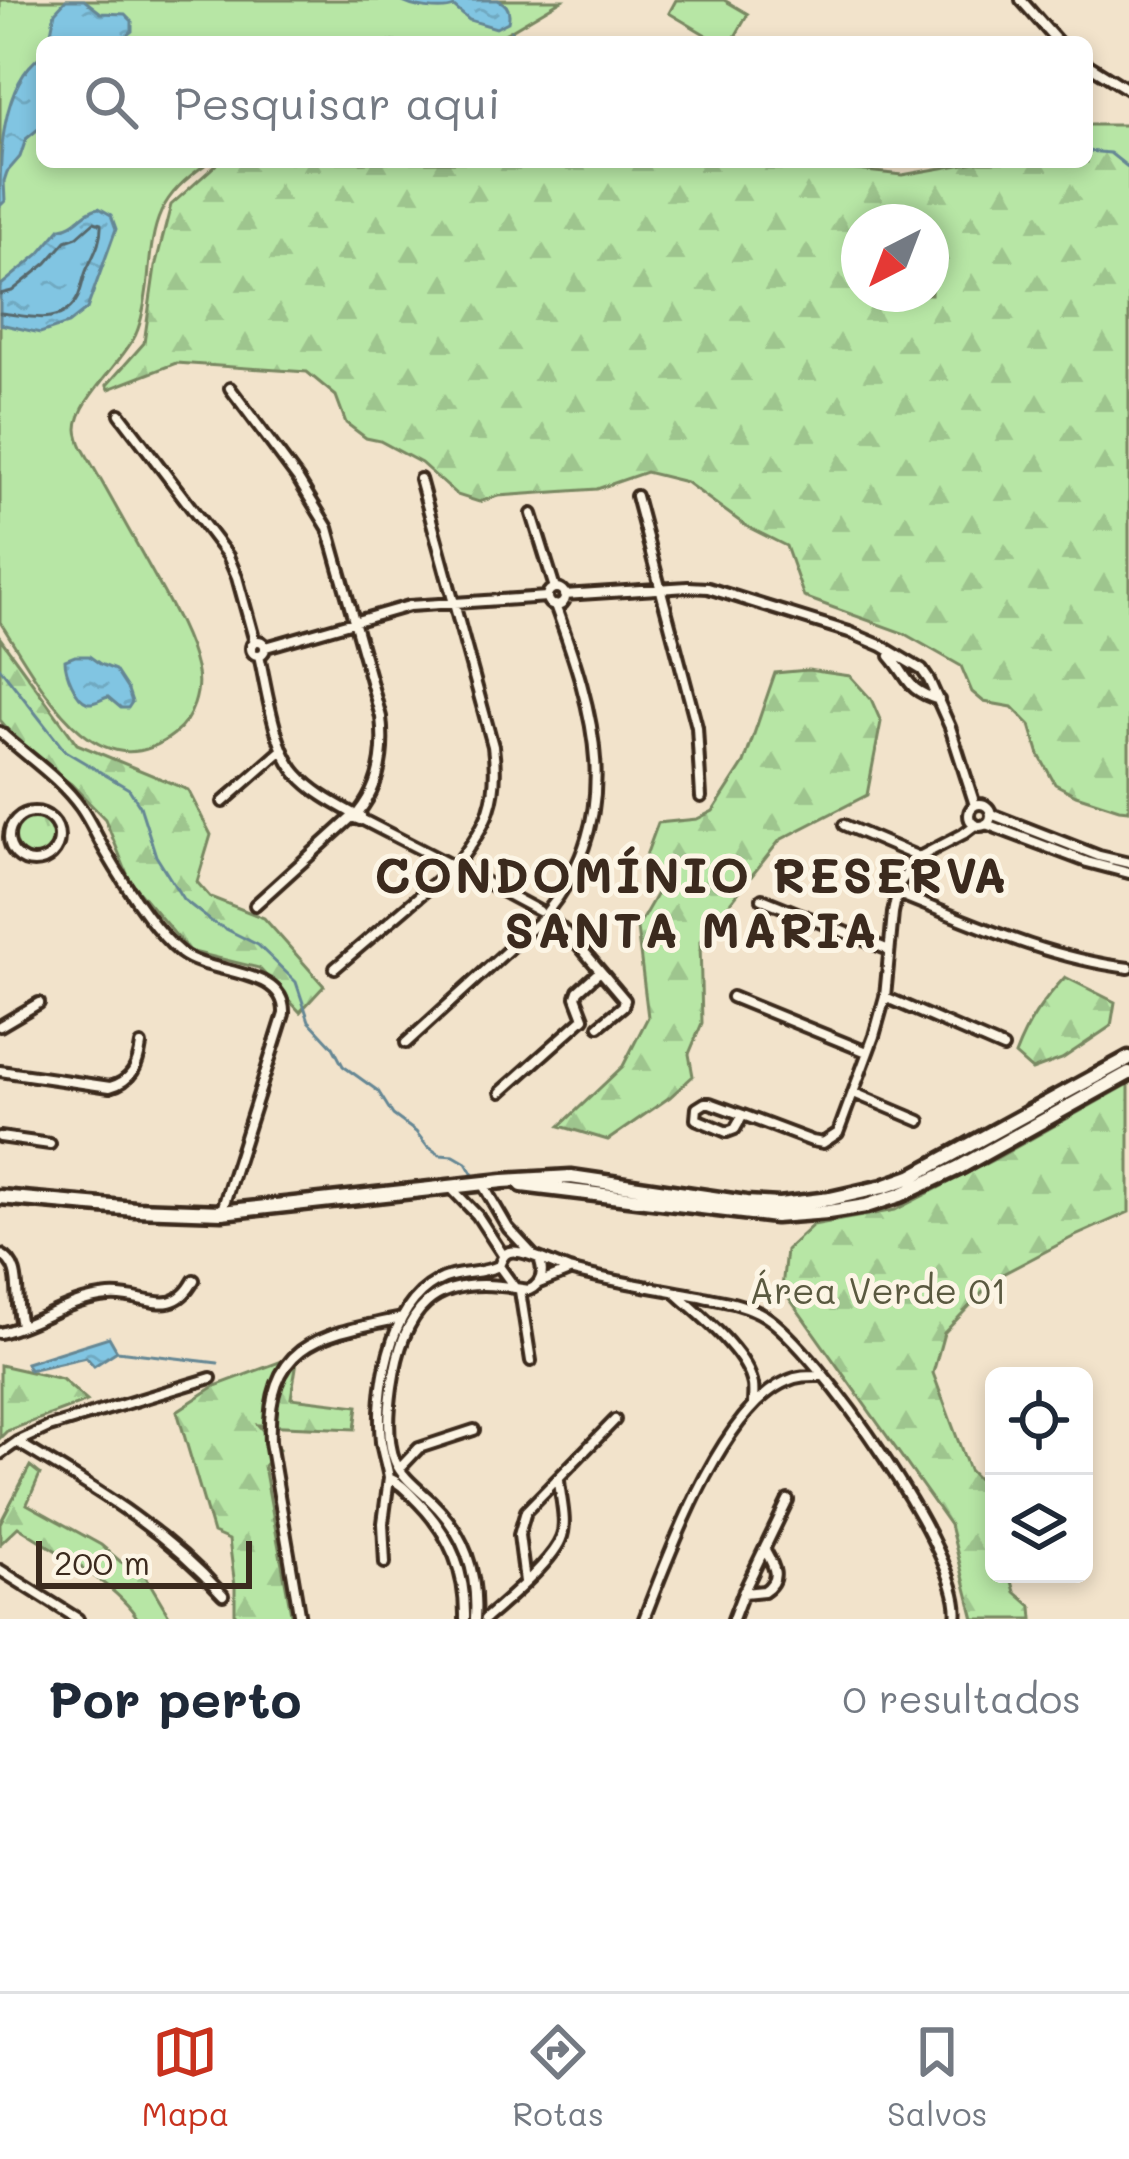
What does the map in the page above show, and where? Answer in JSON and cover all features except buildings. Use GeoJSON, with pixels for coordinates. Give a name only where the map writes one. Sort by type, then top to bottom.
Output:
{"type":"FeatureCollection","features":[{"type":"Feature","properties":{"kind":"main road"},"geometry":{"type":"LineString","coordinates":[[0,1196],[222,1212],[572,1177],[746,1203],[830,1199],[911,1177],[1129,1058]]}},
{"type":"Feature","properties":{"kind":"main road"},"geometry":{"type":"LineString","coordinates":[[503,1181],[739,1214],[775,1216],[866,1206],[934,1180],[1129,1073]]}},
{"type":"Feature","properties":{"kind":"street"},"geometry":{"type":"LineString","coordinates":[[1021,0],[1053,36]]}},
{"type":"Feature","properties":{"kind":"street"},"geometry":{"type":"LineString","coordinates":[[1093,68],[1129,90]]}},
{"type":"Feature","properties":{"kind":"street"},"geometry":{"type":"LineString","coordinates":[[230,388],[328,528],[383,738],[374,787],[356,815],[256,904]]}},
{"type":"Feature","properties":{"kind":"street"},"geometry":{"type":"LineString","coordinates":[[120,414],[228,556],[254,642],[261,641],[282,750],[292,770],[356,815],[545,916],[625,1000],[598,1026]]}},
{"type":"Feature","properties":{"kind":"street"},"geometry":{"type":"LineString","coordinates":[[335,968],[454,866],[488,818],[497,775],[489,730],[419,479]]}},
{"type":"Feature","properties":{"kind":"street"},"geometry":{"type":"LineString","coordinates":[[636,496],[697,727],[701,797]]}},
{"type":"Feature","properties":{"kind":"street"},"geometry":{"type":"LineString","coordinates":[[532,514],[555,588]]}},
{"type":"Feature","properties":{"kind":"street"},"geometry":{"type":"LineString","coordinates":[[564,595],[688,587],[729,593],[882,646],[926,674],[975,805]]}},
{"type":"Feature","properties":{"kind":"street"},"geometry":{"type":"LineString","coordinates":[[555,588],[564,595],[561,604],[555,605],[547,597],[555,588]]}},
{"type":"Feature","properties":{"kind":"street"},"geometry":{"type":"LineString","coordinates":[[262,651],[410,606],[547,597]]}},
{"type":"Feature","properties":{"kind":"street"},"geometry":{"type":"LineString","coordinates":[[406,1043],[545,916],[589,836],[597,794],[592,724],[555,605]]}},
{"type":"Feature","properties":{"kind":"street"},"geometry":{"type":"LineString","coordinates":[[882,646],[910,686],[939,700]]}},
{"type":"Feature","properties":{"kind":"street"},"geometry":{"type":"LineString","coordinates":[[903,674],[910,664]]}},
{"type":"Feature","properties":{"kind":"street"},"geometry":{"type":"LineString","coordinates":[[922,695],[931,687]]}},
{"type":"Feature","properties":{"kind":"street"},"geometry":{"type":"LineString","coordinates":[[0,732],[69,792],[121,879],[181,952],[271,984],[284,999],[284,1014],[222,1212]]}},
{"type":"Feature","properties":{"kind":"street"},"geometry":{"type":"LineString","coordinates":[[223,802],[282,750]]}},
{"type":"Feature","properties":{"kind":"street"},"geometry":{"type":"LineString","coordinates":[[975,805],[970,820],[1128,866]]}},
{"type":"Feature","properties":{"kind":"street"},"geometry":{"type":"LineString","coordinates":[[975,805],[985,806],[984,821]]}},
{"type":"Feature","properties":{"kind":"street"},"geometry":{"type":"LineString","coordinates":[[40,812],[58,828],[55,852],[41,862],[24,861],[12,850],[11,825],[23,814],[40,812]]}},
{"type":"Feature","properties":{"kind":"street"},"geometry":{"type":"LineString","coordinates":[[2,819],[11,825]]}},
{"type":"Feature","properties":{"kind":"street"},"geometry":{"type":"LineString","coordinates":[[743,1114],[727,1132],[694,1115],[697,1108],[710,1103],[743,1114],[812,1142],[823,1143],[838,1133],[885,997],[896,893],[904,875],[919,857],[984,821]]}},
{"type":"Feature","properties":{"kind":"street"},"geometry":{"type":"LineString","coordinates":[[844,825],[919,857]]}},
{"type":"Feature","properties":{"kind":"street"},"geometry":{"type":"LineString","coordinates":[[896,893],[1042,950],[1129,968]]}},
{"type":"Feature","properties":{"kind":"street"},"geometry":{"type":"LineString","coordinates":[[762,899],[889,950]]}},
{"type":"Feature","properties":{"kind":"street"},"geometry":{"type":"LineString","coordinates":[[501,1091],[584,1018],[578,991],[600,971]]}},
{"type":"Feature","properties":{"kind":"street"},"geometry":{"type":"LineString","coordinates":[[732,997],[868,1052]]}},
{"type":"Feature","properties":{"kind":"street"},"geometry":{"type":"LineString","coordinates":[[885,997],[1003,1048]]}},
{"type":"Feature","properties":{"kind":"street"},"geometry":{"type":"LineString","coordinates":[[0,1026],[39,1003]]}},
{"type":"Feature","properties":{"kind":"street"},"geometry":{"type":"LineString","coordinates":[[0,1071],[110,1087],[121,1084],[135,1070],[141,1045]]}},
{"type":"Feature","properties":{"kind":"street"},"geometry":{"type":"LineString","coordinates":[[854,1093],[920,1121]]}},
{"type":"Feature","properties":{"kind":"street"},"geometry":{"type":"LineString","coordinates":[[0,1137],[50,1144]]}},
{"type":"Feature","properties":{"kind":"street"},"geometry":{"type":"LineString","coordinates":[[482,1183],[508,1228],[538,1259],[539,1283]]}},
{"type":"Feature","properties":{"kind":"street"},"geometry":{"type":"LineString","coordinates":[[451,1188],[506,1254]]}},
{"type":"Feature","properties":{"kind":"street"},"geometry":{"type":"LineString","coordinates":[[464,1619],[462,1576],[454,1551],[396,1474],[381,1442],[382,1388],[387,1356],[418,1296],[437,1281],[499,1266],[506,1254],[508,1228]]}},
{"type":"Feature","properties":{"kind":"street"},"geometry":{"type":"LineString","coordinates":[[506,1254],[519,1252],[571,1270],[741,1305],[762,1314],[824,1376],[886,1462],[951,1578],[956,1619]]}},
{"type":"Feature","properties":{"kind":"street"},"geometry":{"type":"LineString","coordinates":[[0,1254],[14,1264],[21,1324]]}},
{"type":"Feature","properties":{"kind":"street"},"geometry":{"type":"LineString","coordinates":[[499,1266],[517,1289],[531,1361]]}},
{"type":"Feature","properties":{"kind":"street"},"geometry":{"type":"LineString","coordinates":[[300,1619],[268,1414],[283,1368],[296,1352],[332,1335],[406,1320],[438,1293],[492,1284],[529,1290],[571,1270]]}},
{"type":"Feature","properties":{"kind":"street"},"geometry":{"type":"LineString","coordinates":[[0,1333],[98,1297],[128,1295],[175,1302],[187,1294],[194,1280]]}},
{"type":"Feature","properties":{"kind":"street"},"geometry":{"type":"LineString","coordinates":[[674,1291],[744,1364],[753,1385],[753,1407]]}},
{"type":"Feature","properties":{"kind":"street"},"geometry":{"type":"LineString","coordinates":[[696,1311],[702,1297]]}},
{"type":"Feature","properties":{"kind":"street"},"geometry":{"type":"LineString","coordinates":[[800,1376],[806,1355]]}},
{"type":"Feature","properties":{"kind":"street"},"geometry":{"type":"LineString","coordinates":[[644,1619],[698,1489],[753,1407],[777,1386],[800,1376],[824,1376]]}},
{"type":"Feature","properties":{"kind":"street"},"geometry":{"type":"LineString","coordinates":[[0,1454],[49,1427],[211,1378]]}},
{"type":"Feature","properties":{"kind":"street"},"geometry":{"type":"LineString","coordinates":[[753,1385],[767,1394]]}},
{"type":"Feature","properties":{"kind":"street"},"geometry":{"type":"LineString","coordinates":[[526,1582],[519,1535],[526,1511],[615,1420]]}},
{"type":"Feature","properties":{"kind":"street"},"geometry":{"type":"LineString","coordinates":[[385,1563],[383,1523],[396,1474],[419,1448],[475,1430]]}},
{"type":"Feature","properties":{"kind":"street"},"geometry":{"type":"LineString","coordinates":[[17,1442],[150,1526],[223,1595]]}},
{"type":"Feature","properties":{"kind":"street"},"geometry":{"type":"LineString","coordinates":[[396,1474],[454,1528],[476,1581],[475,1619]]}},
{"type":"Feature","properties":{"kind":"street"},"geometry":{"type":"LineString","coordinates":[[485,1619],[560,1542],[559,1478]]}},
{"type":"Feature","properties":{"kind":"street"},"geometry":{"type":"LineString","coordinates":[[733,1619],[788,1500]]}},
{"type":"Feature","properties":{"kind":"street"},"geometry":{"type":"LineString","coordinates":[[743,1593],[764,1592],[773,1582],[775,1568],[765,1550]]}},
{"type":"Feature","properties":{"kind":"street"},"geometry":{"type":"LineString","coordinates":[[0,1570],[78,1619]]}},
{"type":"Feature","properties":{"kind":"green space"},"geometry":{"type":"Polygon","coordinates":[[[0,0],[562,0],[501,36],[36,36],[36,168],[201,168],[161,212],[138,328],[84,406],[77,429],[82,447],[188,642],[198,677],[186,721],[174,734],[145,750],[118,751],[93,741],[50,698],[0,622],[0,0]]]}},
{"type":"Feature","properties":{"kind":"green space"},"geometry":{"type":"Polygon","coordinates":[[[676,0],[724,0],[748,14],[735,36],[708,36],[669,13],[676,0]]]}},
{"type":"Feature","properties":{"kind":"green space"},"geometry":{"type":"Polygon","coordinates":[[[1093,125],[1129,125],[1129,810],[1055,784],[1030,725],[1012,707],[984,702],[972,692],[961,666],[903,633],[804,597],[786,546],[746,526],[686,482],[646,472],[597,489],[498,496],[479,502],[457,495],[421,463],[366,438],[346,423],[336,396],[307,372],[176,363],[109,389],[107,385],[144,343],[155,267],[171,205],[212,168],[840,168],[902,175],[942,168],[1093,168],[1093,125]]]}},
{"type":"Feature","properties":{"kind":"green space"},"geometry":{"type":"Polygon","coordinates":[[[0,638],[77,744],[188,790],[211,835],[197,882],[210,897],[264,918],[324,986],[300,1012],[259,968],[189,951],[130,881],[105,819],[71,784],[29,754],[0,720],[0,638]]]}},
{"type":"Feature","properties":{"kind":"green space"},"geometry":{"type":"Polygon","coordinates":[[[808,670],[850,676],[871,699],[881,722],[867,795],[780,840],[700,941],[702,1023],[689,1054],[693,1076],[608,1140],[560,1126],[623,1066],[648,1017],[637,928],[660,888],[641,869],[658,823],[697,819],[713,811],[744,763],[775,673],[808,670]]]}},
{"type":"Feature","properties":{"kind":"green space"},"geometry":{"type":"Polygon","coordinates":[[[32,817],[47,823],[53,838],[47,853],[32,859],[17,853],[11,838],[17,823],[32,817]]]}},
{"type":"Feature","properties":{"kind":"green space"},"geometry":{"type":"Polygon","coordinates":[[[1065,977],[1115,1002],[1111,1026],[1062,1059],[1032,1070],[1015,1055],[1036,1013],[1065,977]]]}},
{"type":"Feature","properties":{"kind":"green space","name":"Área Verde 01"},"geometry":{"type":"Polygon","coordinates":[[[1129,1084],[1129,1212],[997,1277],[944,1333],[933,1373],[969,1470],[985,1487],[985,1583],[1012,1583],[1015,1592],[1032,1607],[1033,1619],[974,1619],[950,1525],[782,1288],[786,1250],[813,1225],[895,1210],[1129,1084]]]}},
{"type":"Feature","properties":{"kind":"green space"},"geometry":{"type":"Polygon","coordinates":[[[298,1355],[291,1398],[358,1406],[355,1429],[258,1425],[279,1449],[264,1466],[292,1619],[235,1619],[229,1540],[213,1533],[177,1411],[215,1386],[298,1355]]]}},
{"type":"Feature","properties":{"kind":"green space"},"geometry":{"type":"Polygon","coordinates":[[[0,1365],[62,1379],[87,1401],[7,1431],[0,1438],[0,1365]]]}},
{"type":"Feature","properties":{"kind":"green space"},"geometry":{"type":"Polygon","coordinates":[[[30,1466],[40,1474],[27,1504],[145,1575],[171,1619],[138,1619],[116,1593],[18,1527],[0,1544],[0,1523],[30,1466]]]}},
{"type":"Feature","properties":{"kind":"water"},"geometry":{"type":"Polygon","coordinates":[[[66,0],[84,0],[101,13],[125,14],[132,21],[132,31],[126,36],[50,36],[55,12],[66,0]]]}},
{"type":"Feature","properties":{"kind":"water"},"geometry":{"type":"Polygon","coordinates":[[[400,0],[498,0],[506,6],[509,18],[496,28],[469,20],[454,7],[427,8],[400,0]]]}},
{"type":"Feature","properties":{"kind":"water"},"geometry":{"type":"Polygon","coordinates":[[[36,61],[36,131],[7,172],[5,201],[0,206],[5,124],[28,68],[36,61]]]}},
{"type":"Feature","properties":{"kind":"water"},"geometry":{"type":"Polygon","coordinates":[[[99,208],[111,215],[116,229],[87,309],[68,324],[40,333],[0,324],[0,286],[39,254],[61,228],[99,208]]]}},
{"type":"Feature","properties":{"kind":"water"},"geometry":{"type":"Polygon","coordinates":[[[89,656],[115,670],[128,690],[132,702],[128,708],[108,697],[93,703],[83,700],[65,665],[65,660],[89,656]]]}},
{"type":"Feature","properties":{"kind":"water"},"geometry":{"type":"Polygon","coordinates":[[[109,1337],[117,1351],[94,1366],[86,1357],[29,1370],[26,1363],[109,1337]]]}},
{"type":"Feature","properties":{"kind":"waterway"},"geometry":{"type":"LineString","coordinates":[[511,31],[512,36]]}},
{"type":"Feature","properties":{"kind":"waterway"},"geometry":{"type":"LineString","coordinates":[[1093,152],[1110,153],[1129,168]]}},
{"type":"Feature","properties":{"kind":"waterway"},"geometry":{"type":"LineString","coordinates":[[0,668],[65,751],[129,789],[140,806],[156,856],[183,899],[212,922],[258,945],[296,982],[309,1021],[343,1066],[378,1091],[393,1115],[427,1146],[466,1163],[473,1175]]}},
{"type":"Feature","properties":{"kind":"waterway"},"geometry":{"type":"LineString","coordinates":[[117,1351],[218,1363]]}},
{"type":"Feature","properties":{"kind":"district","name":"CONDOMÍNIO RESERVA SANTA MARIA"},"geometry":{"type":"Point","coordinates":[692,904]}}]}
